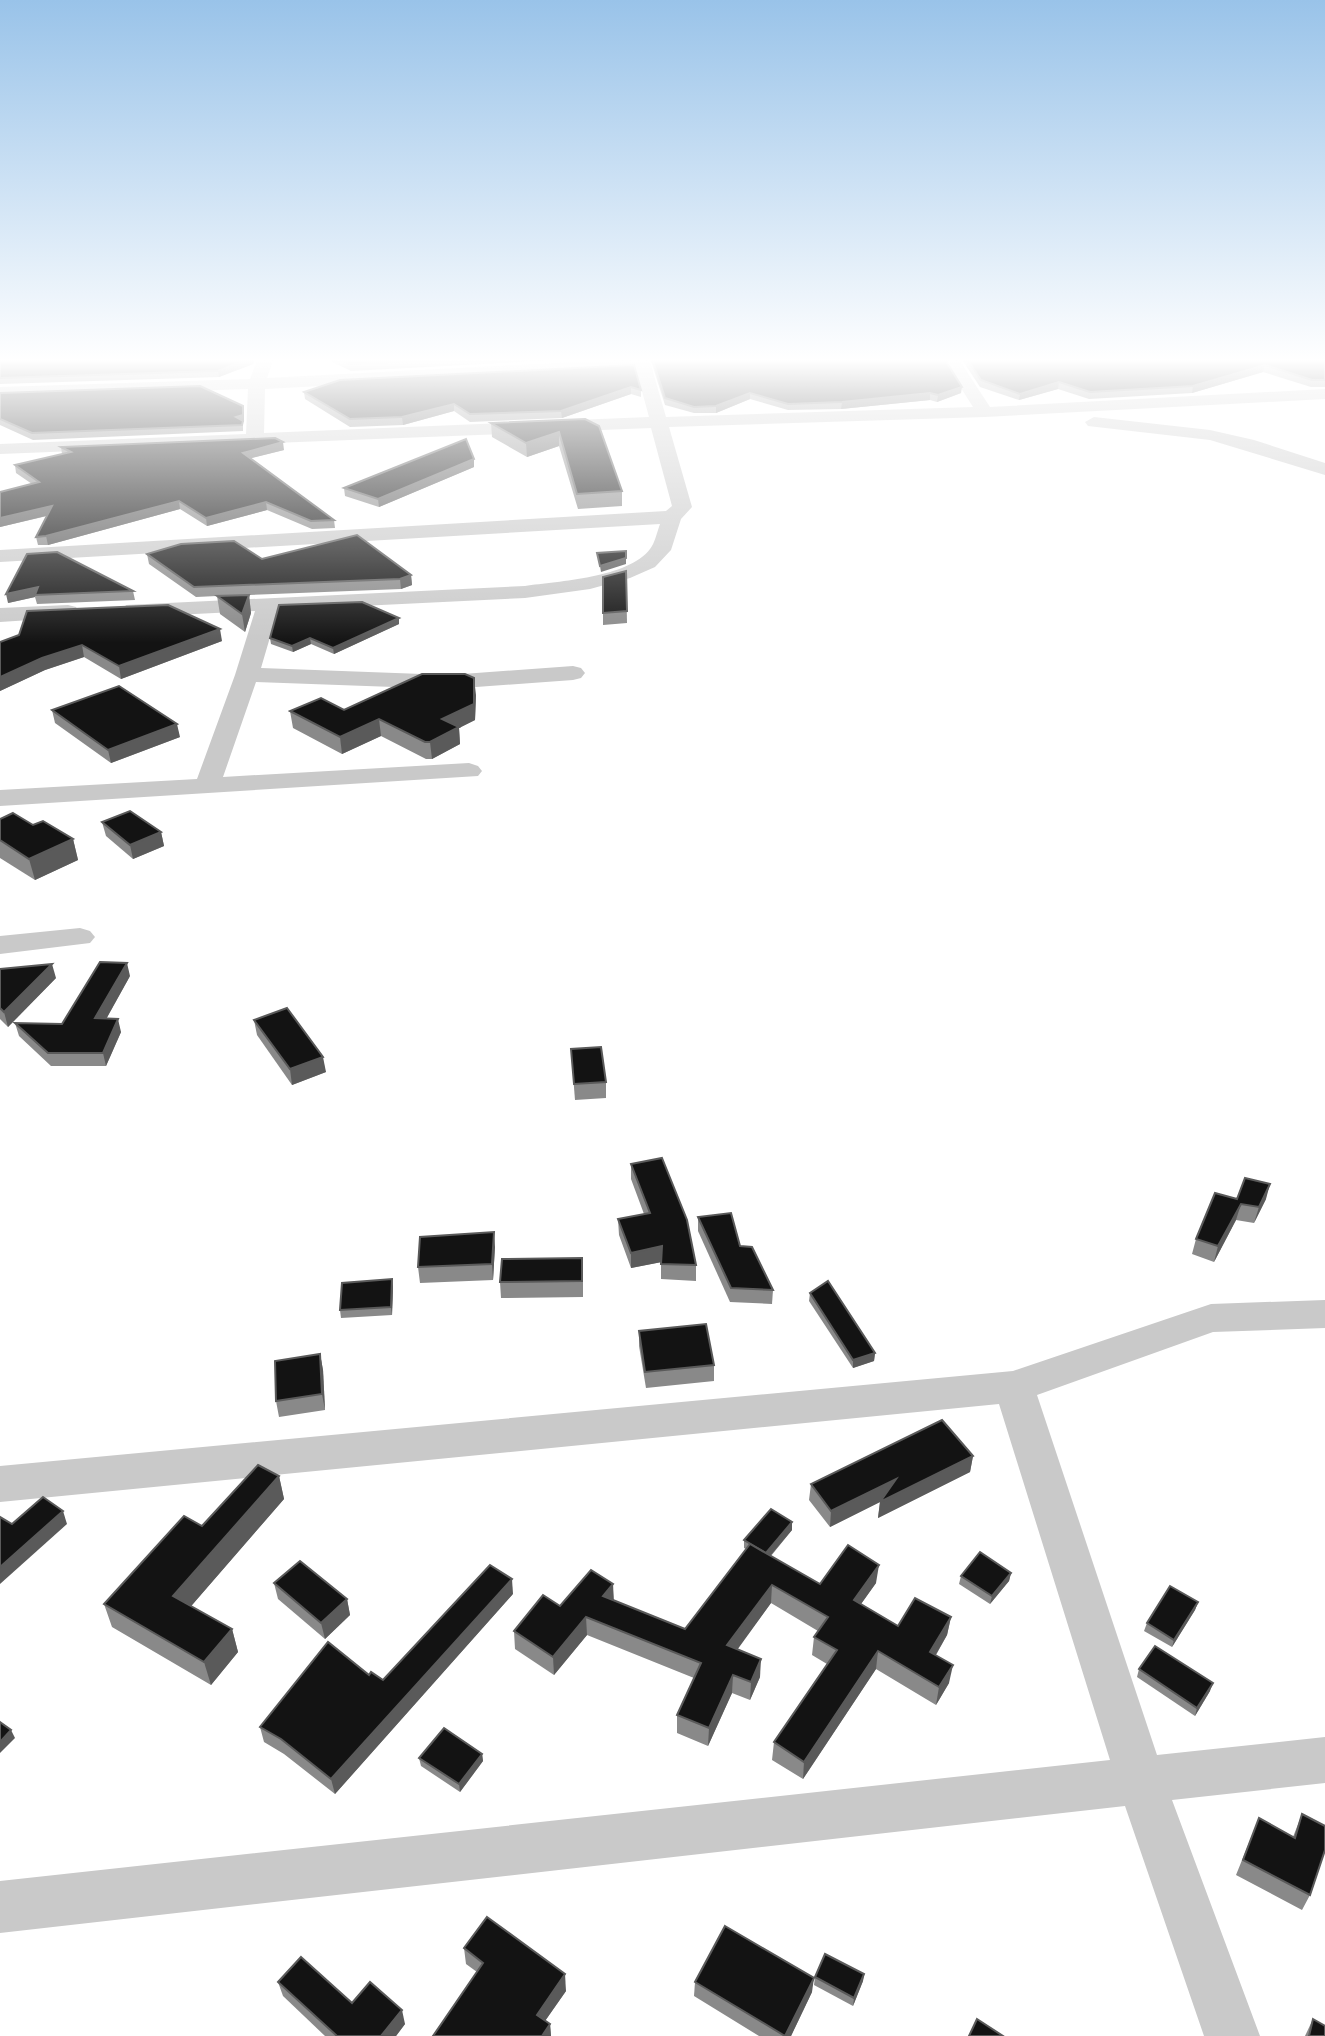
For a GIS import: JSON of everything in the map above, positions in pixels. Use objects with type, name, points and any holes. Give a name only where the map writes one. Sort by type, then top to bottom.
[{"type":"street","points":[[0,615],[525,592],[590,583],[623,575],[648,564],[661,550],[672,517],[682,507],[668,453]]},
{"type":"street","points":[[1276,453],[1325,469]]},
{"type":"street","points":[[0,556],[672,517]]},
{"type":"street","points":[[207,786],[247,675],[268,605]]},
{"type":"street","points":[[247,675],[449,682],[573,673]]},
{"type":"street","points":[[0,798],[469,771]]},
{"type":"street","points":[[0,945],[80,937]]},
{"type":"street","points":[[0,1484],[1014,1387],[1211,1318],[1325,1314]]},
{"type":"street","points":[[1014,1387],[1141,1782],[1232,2036]]},
{"type":"street","points":[[0,1907],[1325,1760]]},
{"type":"building","points":[[67,453],[243,453],[334,520],[311,521],[266,502],[206,518],[179,501],[36,537],[52,506],[0,518],[0,492],[39,482],[15,465]]},
{"type":"building","points":[[431,453],[472,453],[474,459],[378,499],[344,488]]},
{"type":"building","points":[[565,453],[609,453],[622,491],[577,494]]},
{"type":"building","points":[[357,535],[411,575],[400,579],[194,587],[147,554],[181,544],[234,541],[262,559]]},
{"type":"building","points":[[626,551],[626,558],[600,566],[597,553]]},
{"type":"building","points":[[57,552],[133,591],[35,595],[38,587],[6,594],[27,554]]},
{"type":"building","points":[[626,571],[627,611],[603,613],[603,577]]},
{"type":"building","points":[[249,595],[242,614],[217,596]]},
{"type":"building","points":[[362,602],[399,618],[333,648],[310,638],[292,646],[270,638],[279,605]]},
{"type":"building","points":[[168,605],[220,629],[119,666],[82,645],[42,658],[0,677],[0,642],[19,635],[27,611]]},
{"type":"building","points":[[422,674],[465,674],[474,678],[474,704],[442,719],[459,727],[430,742],[379,719],[340,737],[290,711],[321,698],[344,710]]},
{"type":"building","points":[[119,686],[177,724],[108,750],[52,710]]},
{"type":"building","points":[[130,811],[161,832],[130,845],[102,822]]},
{"type":"building","points":[[13,813],[33,825],[43,821],[73,839],[29,859],[0,840],[0,819]]},
{"type":"building","points":[[100,962],[127,963],[95,1018],[118,1019],[103,1053],[48,1053],[15,1023],[62,1024]]},
{"type":"building","points":[[52,964],[4,1012],[0,1008],[0,969]]},
{"type":"building","points":[[287,1008],[323,1057],[290,1069],[254,1020]]},
{"type":"building","points":[[601,1047],[606,1082],[574,1084],[571,1049]]},
{"type":"building","points":[[662,1158],[687,1220],[696,1265],[661,1264],[662,1246],[631,1253],[618,1219],[650,1213],[631,1164]]},
{"type":"building","points":[[1245,1178],[1270,1184],[1259,1207],[1241,1204],[1218,1246],[1196,1239],[1215,1193],[1237,1199]]},
{"type":"building","points":[[731,1213],[740,1246],[752,1247],[773,1290],[731,1288],[698,1217]]},
{"type":"building","points":[[494,1232],[492,1264],[418,1267],[420,1237]]},
{"type":"building","points":[[582,1258],[582,1281],[500,1282],[502,1259]]},
{"type":"building","points":[[392,1279],[391,1307],[340,1310],[342,1283]]},
{"type":"building","points":[[828,1281],[875,1353],[853,1360],[810,1293]]},
{"type":"building","points":[[706,1324],[714,1365],[645,1372],[639,1331]]},
{"type":"building","points":[[320,1354],[322,1394],[276,1401],[275,1361]]},
{"type":"building","points":[[942,1420],[973,1456],[880,1502],[896,1479],[831,1511],[811,1484]]},
{"type":"building","points":[[258,1465],[279,1476],[173,1596],[232,1629],[204,1662],[104,1604],[184,1516],[202,1526]]},
{"type":"building","points":[[43,1497],[63,1511],[0,1567],[0,1517],[12,1524]]},
{"type":"building","points":[[771,1509],[792,1522],[766,1553],[744,1540]]},
{"type":"building","points":[[750,1544],[820,1584],[848,1545],[879,1565],[854,1600],[898,1626],[915,1598],[951,1617],[930,1652],[953,1665],[939,1687],[878,1651],[804,1762],[774,1742],[837,1650],[814,1637],[828,1617],[772,1585],[727,1645],[761,1659],[751,1682],[733,1675],[709,1728],[677,1715],[701,1663],[586,1617],[553,1657],[514,1631],[543,1595],[560,1606],[591,1570],[613,1584],[603,1596],[685,1629]]},
{"type":"building","points":[[980,1552],[1011,1573],[992,1596],[961,1576]]},
{"type":"building","points":[[300,1561],[347,1599],[321,1623],[274,1583]]},
{"type":"building","points":[[490,1565],[512,1579],[331,1779],[281,1739],[260,1727],[328,1642],[369,1675],[371,1672],[383,1680]]},
{"type":"building","points":[[1170,1586],[1198,1602],[1174,1640],[1147,1623]]},
{"type":"building","points":[[1155,1646],[1213,1683],[1197,1708],[1139,1669]]},
{"type":"building","points":[[0,1722],[11,1730],[0,1742]]},
{"type":"building","points":[[444,1728],[482,1754],[459,1784],[419,1758]]},
{"type":"building","points":[[1302,1814],[1325,1826],[1325,1850],[1310,1895],[1243,1860],[1259,1818],[1295,1838]]},
{"type":"building","points":[[487,1917],[565,1974],[537,2015],[550,2024],[542,2036],[433,2036],[483,1963],[464,1948]]},
{"type":"building","points":[[725,1926],[814,1978],[785,2036],[695,1982]]},
{"type":"building","points":[[825,1954],[864,1974],[854,1998],[815,1977]]},
{"type":"building","points":[[301,1957],[352,2003],[370,1982],[402,2010],[381,2036],[337,2036],[278,1982]]},
{"type":"building","points":[[977,2019],[1003,2036],[969,2036]]},
{"type":"building","points":[[1313,2019],[1325,2026],[1325,2036],[1309,2036]]}]
